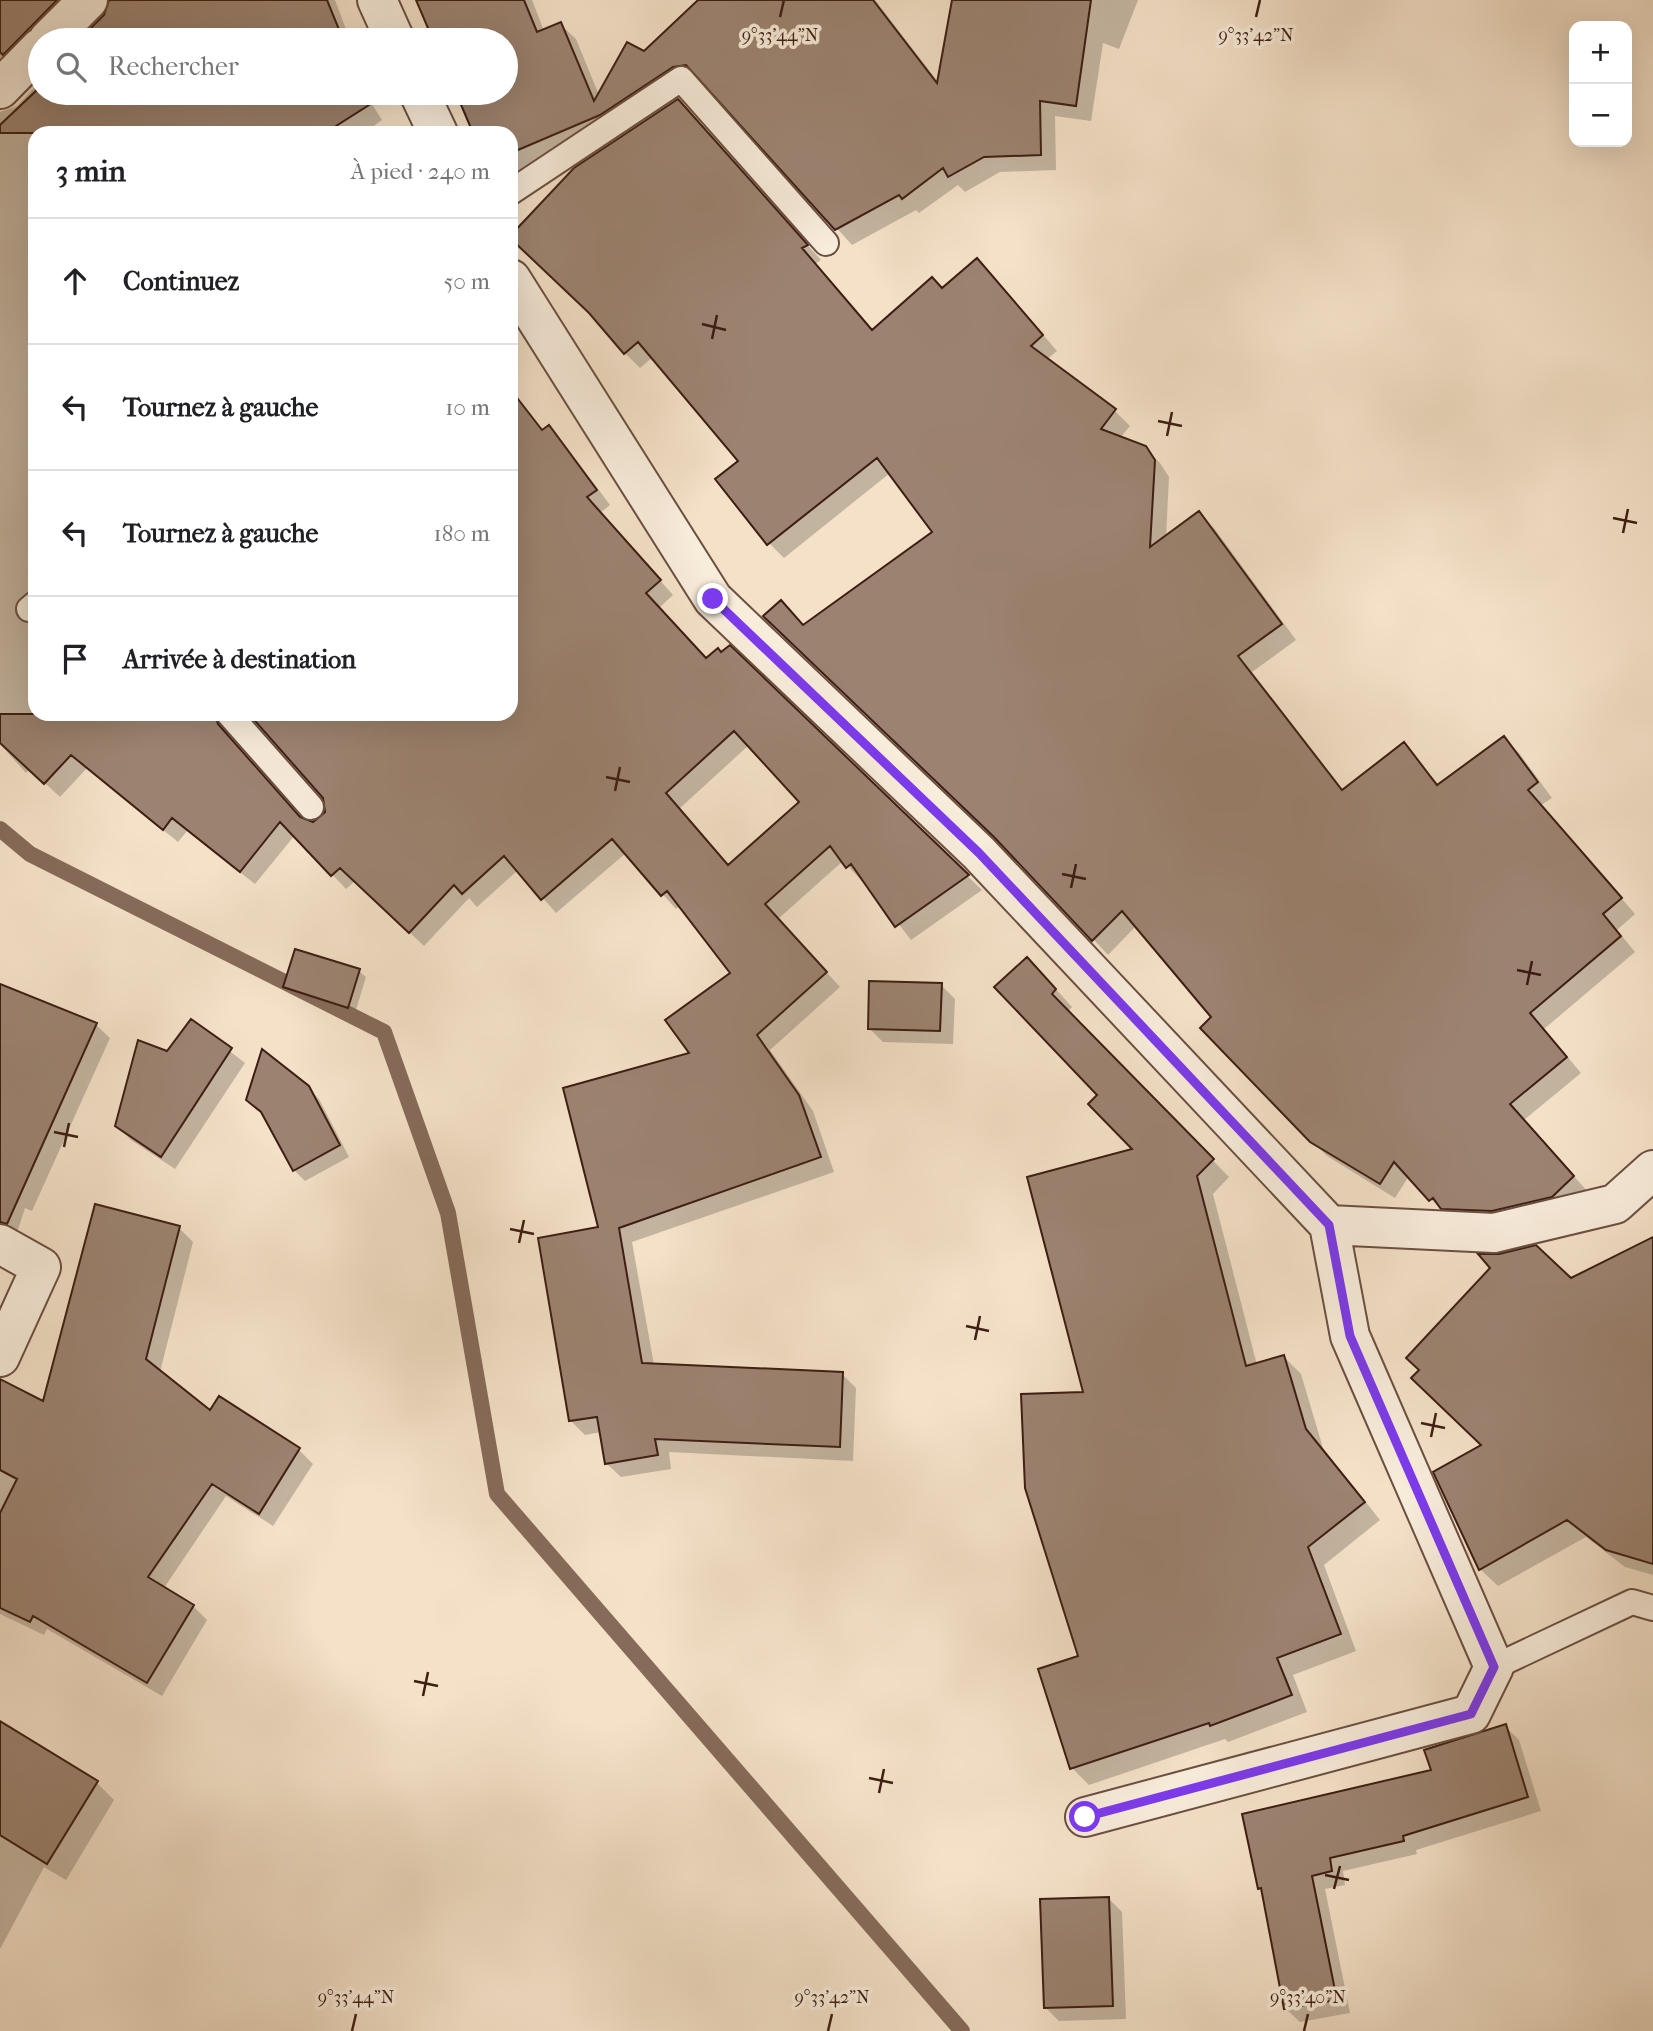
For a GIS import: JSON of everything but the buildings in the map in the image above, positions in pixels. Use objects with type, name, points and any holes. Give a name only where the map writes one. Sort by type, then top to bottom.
[{"type":"street","points":[[60,28],[88,0]]},
{"type":"street","points":[[377,0],[390,28]]},
{"type":"street","points":[[0,89],[28,60]]},
{"type":"street","points":[[425,105],[435,126]]},
{"type":"street","points":[[518,290],[713,599],[979,853],[1329,1225],[1350,1336],[1494,1667],[1471,1714],[1085,1817]]},
{"type":"street","points":[[1329,1225],[1494,1233],[1615,1204],[1653,1170]]},
{"type":"street","points":[[0,1244],[41,1268],[0,1357]]},
{"type":"lane","points":[[518,187],[681,79],[826,243]]},
{"type":"lane","points":[[235,721],[311,807]]},
{"type":"lane","points":[[1494,1667],[1632,1602],[1653,1608]]},
{"type":"waterway","points":[[0,829],[30,854],[384,1032],[448,1213],[497,1494],[962,2031]]},
{"type":"route","points":[[713,599],[979,853],[1329,1225],[1350,1336],[1494,1667],[1471,1714],[1085,1817]]}]
